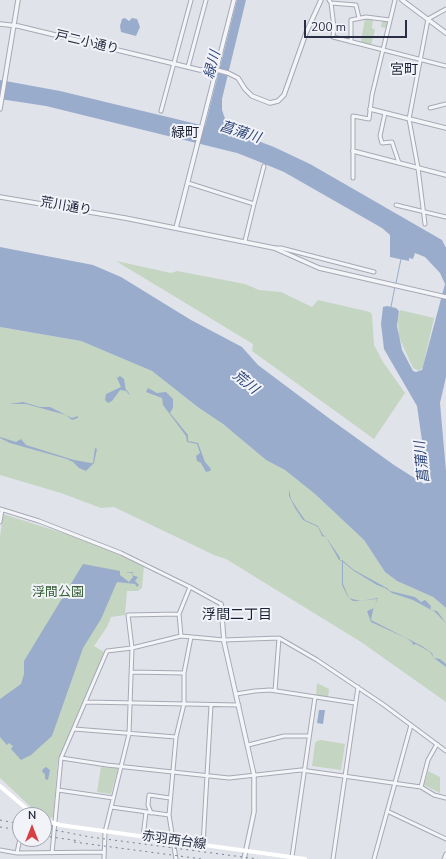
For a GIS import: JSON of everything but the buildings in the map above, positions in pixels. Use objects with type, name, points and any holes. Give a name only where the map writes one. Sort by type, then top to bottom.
[{"type":"main road","points":[[0,786],[21,807]]},
{"type":"main road","name":"赤羽西台線","points":[[52,823],[105,832],[304,859]]},
{"type":"street","points":[[0,110],[18,0]]},
{"type":"street","points":[[161,111],[191,0]]},
{"type":"street","points":[[188,67],[206,0]]},
{"type":"street","points":[[176,228],[234,0]]},
{"type":"street","name":"戸二小通り","points":[[0,24],[188,67],[217,70],[228,73],[235,76],[245,89],[256,98],[270,103],[281,99],[284,95],[306,33],[321,0]]},
{"type":"street","points":[[353,178],[353,116],[369,119],[372,95],[395,0]]},
{"type":"street","points":[[402,0],[446,33]]},
{"type":"street","points":[[359,18],[356,4],[330,2],[334,27],[332,36],[446,66]]},
{"type":"street","points":[[428,19],[446,10]]},
{"type":"street","points":[[351,42],[351,20],[366,17],[390,20]]},
{"type":"street","points":[[425,224],[418,168],[409,119],[428,19]]},
{"type":"street","points":[[430,108],[446,104]]},
{"type":"street","points":[[370,109],[446,128]]},
{"type":"street","points":[[385,113],[380,136],[382,143],[392,142],[399,163]]},
{"type":"street","points":[[353,151],[446,175]]},
{"type":"street","points":[[245,242],[264,166]]},
{"type":"street","points":[[188,183],[254,204]]},
{"type":"street","name":"荒川通り","points":[[0,197],[132,219],[274,248],[319,268],[446,297]]},
{"type":"street","points":[[396,204],[424,212],[446,216]]},
{"type":"street","points":[[274,248],[281,248],[374,272]]},
{"type":"street","points":[[0,522],[1,510],[39,520],[121,553],[221,604],[224,640],[254,775],[254,812],[244,859]]},
{"type":"street","points":[[181,636],[179,614],[190,587]]},
{"type":"street","points":[[104,859],[105,832],[129,734],[132,648],[128,615],[179,614]]},
{"type":"street","points":[[52,853],[62,758],[108,651],[132,648],[181,636],[224,640],[279,638],[358,687],[411,724],[446,751]]},
{"type":"street","points":[[176,859],[169,815],[170,798],[176,737],[184,704],[184,673],[191,637]]},
{"type":"street","points":[[274,691],[279,638]]},
{"type":"street","points":[[131,672],[184,673]]},
{"type":"street","points":[[333,859],[358,687]]},
{"type":"street","points":[[236,694],[260,690],[274,691],[355,704]]},
{"type":"street","points":[[292,857],[315,697]]},
{"type":"street","points":[[85,702],[239,706]]},
{"type":"street","points":[[203,845],[211,705]]},
{"type":"street","points":[[374,859],[411,724]]},
{"type":"street","points":[[74,729],[176,737]]},
{"type":"street","points":[[248,745],[284,736],[309,736]]},
{"type":"street","points":[[421,787],[428,760],[436,744]]},
{"type":"street","points":[[62,758],[107,766],[121,766],[229,778],[290,770],[304,770],[421,787],[434,795],[446,798]]},
{"type":"street","points":[[58,790],[113,798]]},
{"type":"street","points":[[151,813],[148,805],[149,795],[170,798]]},
{"type":"street","points":[[111,807],[169,815]]},
{"type":"street","points":[[387,811],[446,839]]},
{"type":"street","points":[[143,837],[146,812]]},
{"type":"street","points":[[17,853],[18,847]]},
{"type":"street","points":[[0,850],[17,853],[104,852]]},
{"type":"street","points":[[444,859],[446,854]]},
{"type":"green space","points":[[365,18],[388,21],[386,28],[381,27],[382,22],[380,20],[373,20],[372,28],[375,30],[371,45],[361,42]]},
{"type":"green space","points":[[116,261],[171,273],[177,271],[245,284],[259,290],[281,292],[312,307],[318,300],[370,312],[372,315],[374,345],[383,362],[405,393],[374,439],[252,351],[253,344]]},
{"type":"green space","points":[[400,310],[434,318],[423,367],[419,371],[413,368],[399,337],[398,320]]},
{"type":"green space","points":[[0,327],[81,341],[152,371],[199,408],[223,424],[266,460],[285,470],[315,494],[364,540],[385,572],[397,581],[433,597],[446,608],[446,702],[361,642],[226,559],[214,555],[114,507],[101,508],[61,493],[0,475]]},
{"type":"green space","name":"浮間公園","points":[[3,514],[88,541],[144,566],[142,588],[138,591],[127,591],[125,615],[111,617],[107,627],[94,646],[104,652],[58,760],[52,818],[52,807],[31,807],[0,778],[0,537]]},
{"type":"green space","points":[[317,683],[329,689],[328,697],[316,695]]},
{"type":"green space","points":[[321,740],[345,744],[341,770],[312,766],[315,743]]},
{"type":"green space","points":[[101,767],[118,768],[111,794],[97,792]]},
{"type":"green space","points":[[428,771],[440,777],[440,793],[424,785]]},
{"type":"water","name":"荒川","points":[[237,0],[246,0],[222,99],[222,110],[229,130],[274,147],[310,164],[442,240],[446,248],[446,377],[440,403],[446,471],[446,608],[433,597],[397,581],[385,572],[364,540],[315,494],[285,470],[266,460],[223,424],[199,408],[152,371],[81,341],[0,327],[0,247],[93,265],[121,277],[191,320],[242,347],[258,365],[330,419],[394,465],[424,484],[428,482],[417,406],[384,349],[381,324],[383,307],[387,306],[396,308],[399,311],[397,326],[402,350],[413,371],[416,372],[422,370],[445,284],[440,273],[425,257],[415,253],[413,259],[409,258],[409,261],[390,257],[390,235],[382,228],[284,172],[237,153],[46,106],[0,99],[0,80],[60,91],[205,126]]},
{"type":"water","points":[[125,18],[129,21],[132,18],[137,19],[140,27],[136,36],[121,32],[120,26],[122,19]]},
{"type":"water","points":[[120,376],[124,379],[126,391],[120,390],[112,401],[108,403],[105,400],[106,394],[121,387],[117,378]]},
{"type":"water","points":[[148,388],[157,393],[166,392],[173,399],[173,408],[170,413],[188,435],[188,441],[198,443],[205,462],[211,469],[210,471],[206,472],[201,463],[197,461],[196,456],[200,453],[197,444],[187,442],[186,436],[163,405],[162,398],[146,392]]},
{"type":"water","points":[[23,402],[40,407],[50,407],[66,415],[26,404],[9,404]]},
{"type":"water","points":[[66,415],[72,418],[78,416],[78,418],[72,420]]},
{"type":"water","points":[[0,437],[16,442],[21,439],[26,445],[74,460],[91,463],[93,463],[95,448],[97,449],[94,463],[86,471],[79,468],[67,459],[10,443]]},
{"type":"water","points":[[289,489],[291,499],[305,520],[318,526],[323,535],[326,537],[322,536],[318,527],[303,520],[289,496]]},
{"type":"water","points":[[326,537],[339,556],[340,560],[342,560],[354,570],[390,591],[415,597],[421,602],[425,600],[431,606],[430,609],[413,600],[392,593],[377,585],[354,571],[343,562],[343,584],[349,598],[342,585],[342,561],[339,560]]},
{"type":"water","points":[[83,564],[120,571],[120,575],[129,582],[133,575],[138,577],[135,581],[139,585],[137,587],[135,584],[117,582],[101,619],[83,648],[52,736],[31,755],[21,760],[11,749],[13,746],[9,743],[7,745],[0,737],[0,699],[21,684],[24,674],[24,661]]},
{"type":"water","points":[[374,608],[371,620],[422,646],[432,653],[434,658],[430,652],[416,644],[413,645],[412,642],[406,638],[371,622],[367,611]]},
{"type":"water","points":[[432,610],[437,611],[446,623],[435,612]]},
{"type":"water","points":[[434,658],[440,659],[446,664],[446,667]]},
{"type":"water","points":[[319,710],[325,710],[323,724],[317,723]]},
{"type":"water","points":[[46,767],[50,770],[48,780],[45,779],[45,774],[42,772]]},
{"type":"waterway","points":[[396,283],[401,259]]},
{"type":"waterway","points":[[391,307],[395,286]]},
{"type":"waterway","points":[[126,390],[129,394]]},
{"type":"railway","points":[[0,820],[12,822]]},
{"type":"railway","points":[[0,827],[12,829]]},
{"type":"railway","points":[[52,830],[90,837],[258,859]]},
{"type":"railway","points":[[52,837],[80,841]]},
{"type":"railway","points":[[74,842],[202,859]]},
{"type":"district","name":"宮町","points":[[404,71]]},
{"type":"district","name":"緑町","points":[[185,134]]},
{"type":"district","name":"浮間二丁目","points":[[237,616]]},
{"type":"water label","name":"緑川","points":[[213,65]]},
{"type":"water label","name":"菖蒲川","points":[[240,133]]},
{"type":"water label","name":"菖蒲川","points":[[423,462]]}]
